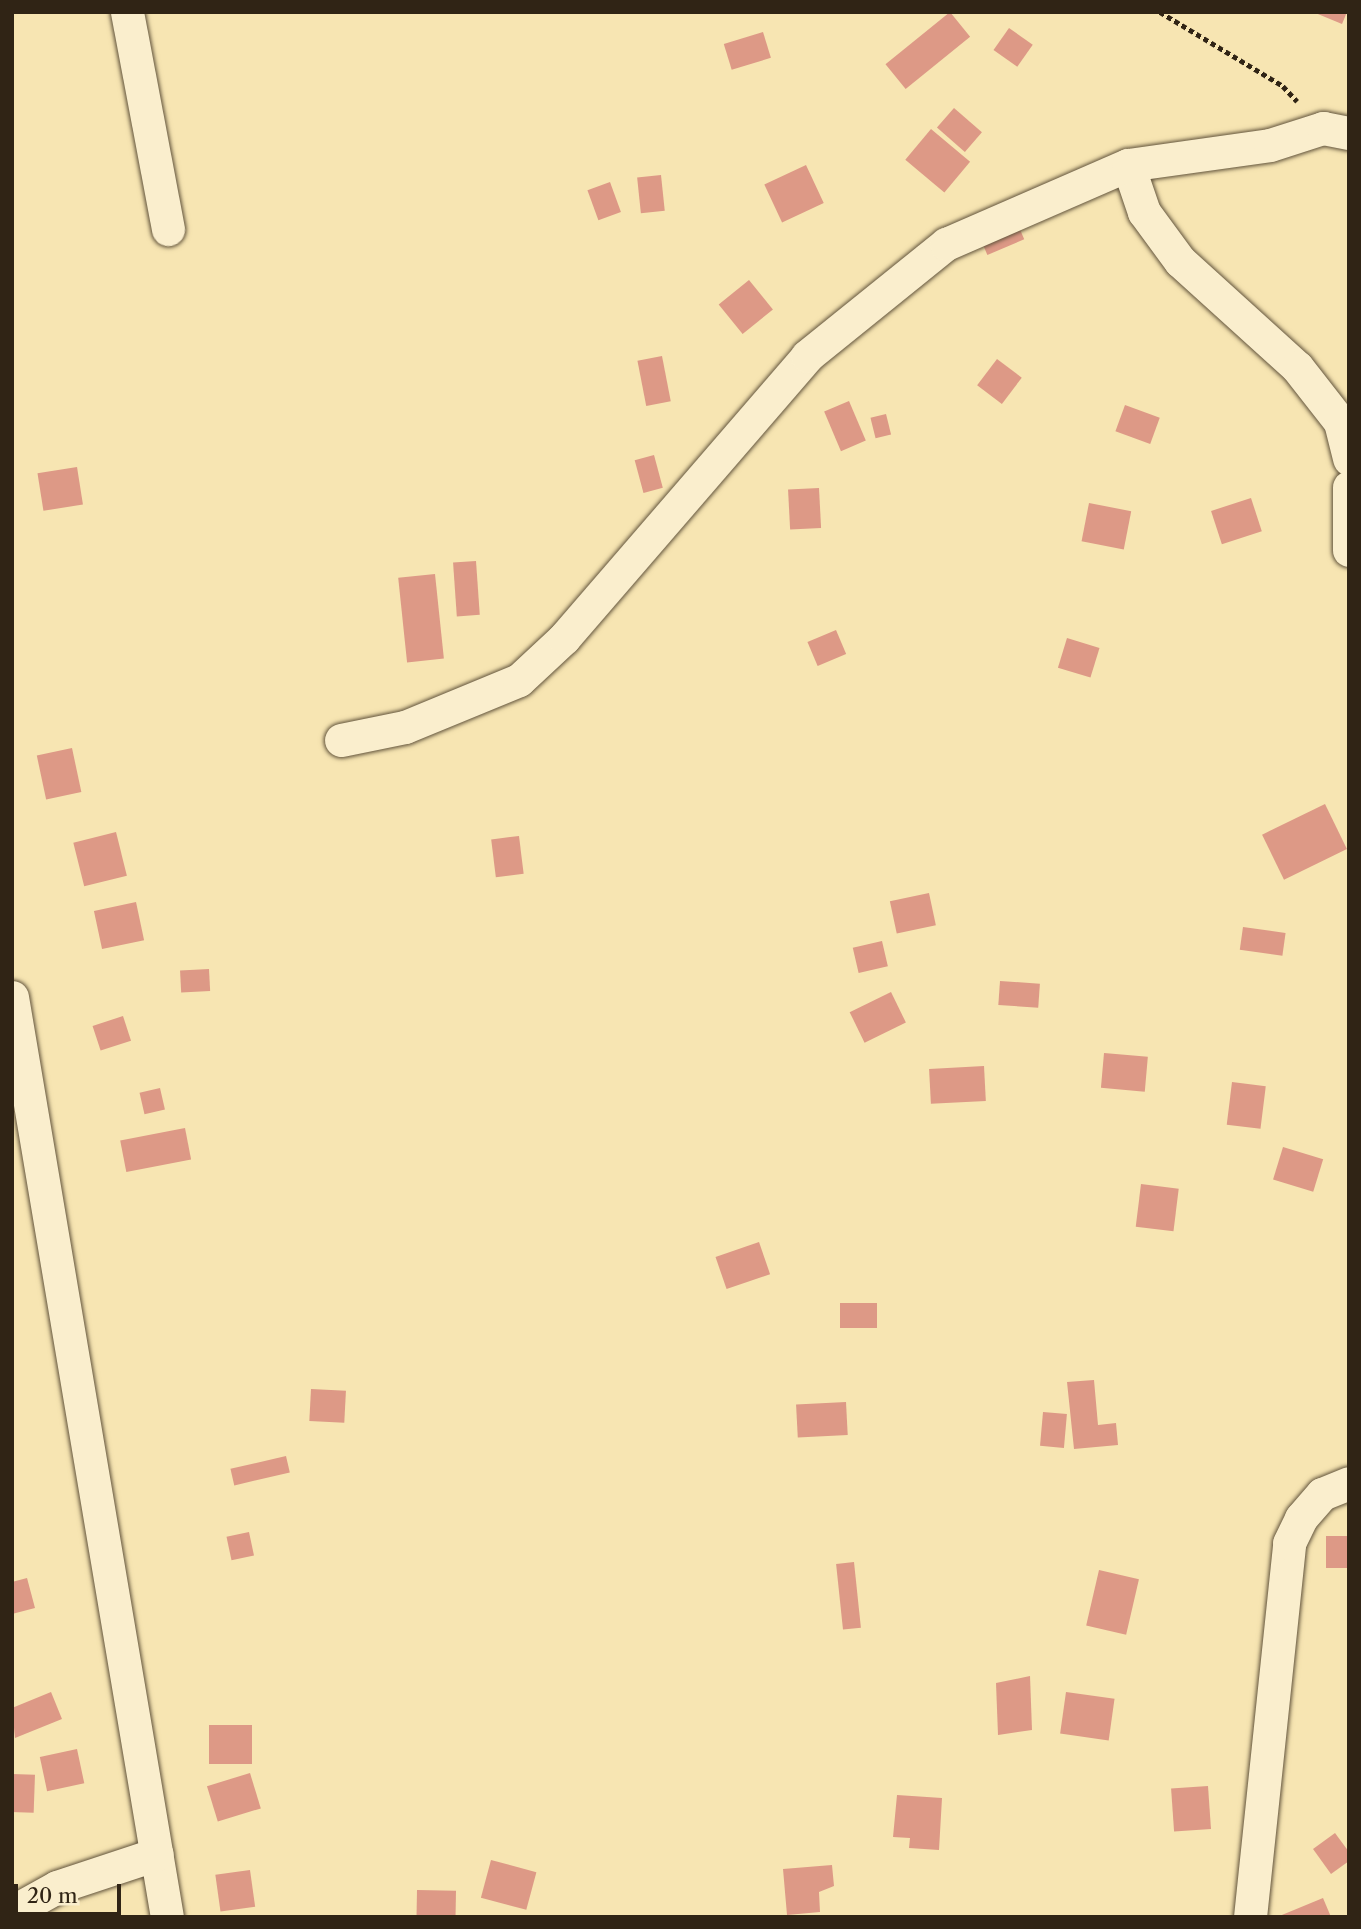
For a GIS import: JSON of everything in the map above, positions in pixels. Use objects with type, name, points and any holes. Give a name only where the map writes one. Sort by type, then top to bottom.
[{"type":"street","points":[[128,12],[168,229]]},
{"type":"street","points":[[341,740],[404,726],[519,680],[564,638],[807,356],[946,244],[1129,165],[1270,145],[1336,130]]},
{"type":"street","points":[[1129,165],[1144,212],[1180,261],[1297,367],[1340,422],[1349,459]]},
{"type":"street","points":[[1349,487],[1349,550]]},
{"type":"street","points":[[12,997],[167,1917]]},
{"type":"street","points":[[1251,1917],[1289,1543],[1322,1494],[1349,1483]]},
{"type":"street","points":[[12,1912],[57,1887],[157,1854]]},
{"type":"path","points":[[1160,12],[1283,86],[1336,130]]},
{"type":"building","points":[[950,12],[970,37],[906,89],[885,64]]},
{"type":"building","points":[[1313,12],[1347,12],[1342,24]]},
{"type":"building","points":[[1009,28],[1033,45],[1017,67],[994,50]]},
{"type":"building","points":[[763,32],[771,58],[732,70],[724,44]]},
{"type":"building","points":[[954,108],[982,132],[965,152],[937,128]]},
{"type":"building","points":[[931,129],[970,162],[944,192],[905,160]]},
{"type":"building","points":[[806,165],[824,203],[782,223],[764,184]]},
{"type":"building","points":[[661,175],[665,211],[641,213],[637,178]]},
{"type":"building","points":[[610,182],[621,212],[598,220],[587,190]]},
{"type":"building","points":[[1016,220],[1024,239],[987,255],[979,236]]},
{"type":"building","points":[[749,280],[773,310],[743,334],[719,305]]},
{"type":"building","points":[[662,356],[671,401],[646,406],[637,361]]},
{"type":"building","points":[[997,359],[1022,378],[1002,404],[977,385]]},
{"type":"building","points":[[849,401],[866,441],[841,451],[824,412]]},
{"type":"building","points":[[1125,405],[1160,418],[1150,444],[1115,431]]},
{"type":"building","points":[[886,414],[891,434],[876,438],[870,418]]},
{"type":"building","points":[[654,455],[663,488],[643,493],[635,460]]},
{"type":"building","points":[[77,467],[83,505],[43,511],[37,473]]},
{"type":"building","points":[[819,488],[821,528],[790,530],[788,490]]},
{"type":"building","points":[[1251,498],[1262,531],[1222,544],[1211,511]]},
{"type":"building","points":[[1089,503],[1131,511],[1124,549],[1082,541]]},
{"type":"building","points":[[476,561],[480,615],[457,616],[453,563]]},
{"type":"building","points":[[435,574],[444,659],[407,662],[398,578]]},
{"type":"building","points":[[836,630],[846,654],[818,666],[807,642]]},
{"type":"building","points":[[1067,638],[1100,648],[1090,678],[1058,668]]},
{"type":"building","points":[[72,748],[81,792],[46,800],[37,755]]},
{"type":"building","points":[[1325,804],[1347,849],[1284,880],[1262,835]]},
{"type":"building","points":[[116,832],[127,876],[84,886],[73,843]]},
{"type":"building","points":[[519,836],[524,874],[496,877],[491,839]]},
{"type":"building","points":[[929,893],[936,925],[897,934],[890,901]]},
{"type":"building","points":[[136,902],[144,940],[102,949],[94,911]]},
{"type":"building","points":[[1243,927],[1286,933],[1282,956],[1240,950]]},
{"type":"building","points":[[882,941],[888,966],[859,973],[853,948]]},
{"type":"building","points":[[209,969],[210,991],[181,992],[180,971]]},
{"type":"building","points":[[1000,981],[1040,984],[1038,1008],[998,1005]]},
{"type":"building","points":[[891,992],[906,1023],[865,1043],[850,1012]]},
{"type":"building","points":[[123,1016],[131,1041],[101,1051],[93,1026]]},
{"type":"building","points":[[1104,1053],[1148,1057],[1145,1092],[1101,1088]]},
{"type":"building","points":[[984,1066],[986,1101],[931,1104],[929,1069]]},
{"type":"building","points":[[1232,1082],[1266,1086],[1261,1129],[1227,1125]]},
{"type":"building","points":[[160,1088],[165,1109],[144,1114],[140,1093]]},
{"type":"building","points":[[185,1128],[191,1159],[126,1172],[120,1141]]},
{"type":"building","points":[[1283,1147],[1323,1159],[1313,1192],[1273,1180]]},
{"type":"building","points":[[1141,1184],[1179,1189],[1173,1231],[1136,1227]]},
{"type":"building","points":[[759,1242],[770,1274],[727,1289],[716,1257]]},
{"type":"building","points":[[840,1303],[877,1303],[877,1328],[840,1328]]},
{"type":"building","points":[[1094,1380],[1098,1425],[1116,1423],[1118,1445],[1074,1449],[1067,1382]]},
{"type":"building","points":[[311,1389],[346,1391],[344,1423],[309,1421]]},
{"type":"building","points":[[846,1402],[848,1435],[798,1438],[796,1405]]},
{"type":"building","points":[[1043,1412],[1067,1414],[1064,1448],[1040,1446]]},
{"type":"building","points":[[286,1456],[290,1473],[234,1485],[230,1469]]},
{"type":"building","points":[[249,1532],[254,1555],[231,1560],[227,1537]]},
{"type":"building","points":[[1326,1536],[1349,1536],[1349,1568],[1326,1568]]},
{"type":"building","points":[[854,1562],[861,1628],[843,1630],[836,1564]]},
{"type":"building","points":[[1099,1570],[1139,1579],[1126,1635],[1086,1626]]},
{"type":"building","points":[[27,1578],[35,1608],[12,1614],[12,1582]]},
{"type":"building","points":[[1030,1676],[1032,1730],[998,1735],[996,1683]]},
{"type":"building","points":[[51,1692],[62,1719],[15,1738],[12,1708]]},
{"type":"building","points":[[1066,1692],[1115,1699],[1109,1740],[1060,1734]]},
{"type":"building","points":[[209,1725],[252,1725],[252,1764],[209,1764]]},
{"type":"building","points":[[77,1749],[84,1783],[47,1791],[40,1757]]},
{"type":"building","points":[[250,1773],[261,1808],[218,1822],[207,1786]]},
{"type":"building","points":[[12,1774],[35,1775],[34,1813],[12,1812]]},
{"type":"building","points":[[1208,1786],[1211,1829],[1174,1831],[1171,1789]]},
{"type":"building","points":[[897,1795],[942,1798],[939,1850],[909,1848],[910,1838],[893,1837]]},
{"type":"building","points":[[1335,1833],[1349,1852],[1349,1861],[1331,1874],[1313,1849]]},
{"type":"building","points":[[491,1860],[536,1872],[526,1910],[481,1898]]},
{"type":"building","points":[[832,1865],[834,1886],[819,1892],[820,1912],[787,1915],[783,1869]]},
{"type":"building","points":[[250,1870],[255,1907],[220,1912],[215,1875]]},
{"type":"building","points":[[417,1890],[456,1891],[456,1917],[417,1917]]},
{"type":"building","points":[[1323,1898],[1331,1917],[1277,1917]]}]
